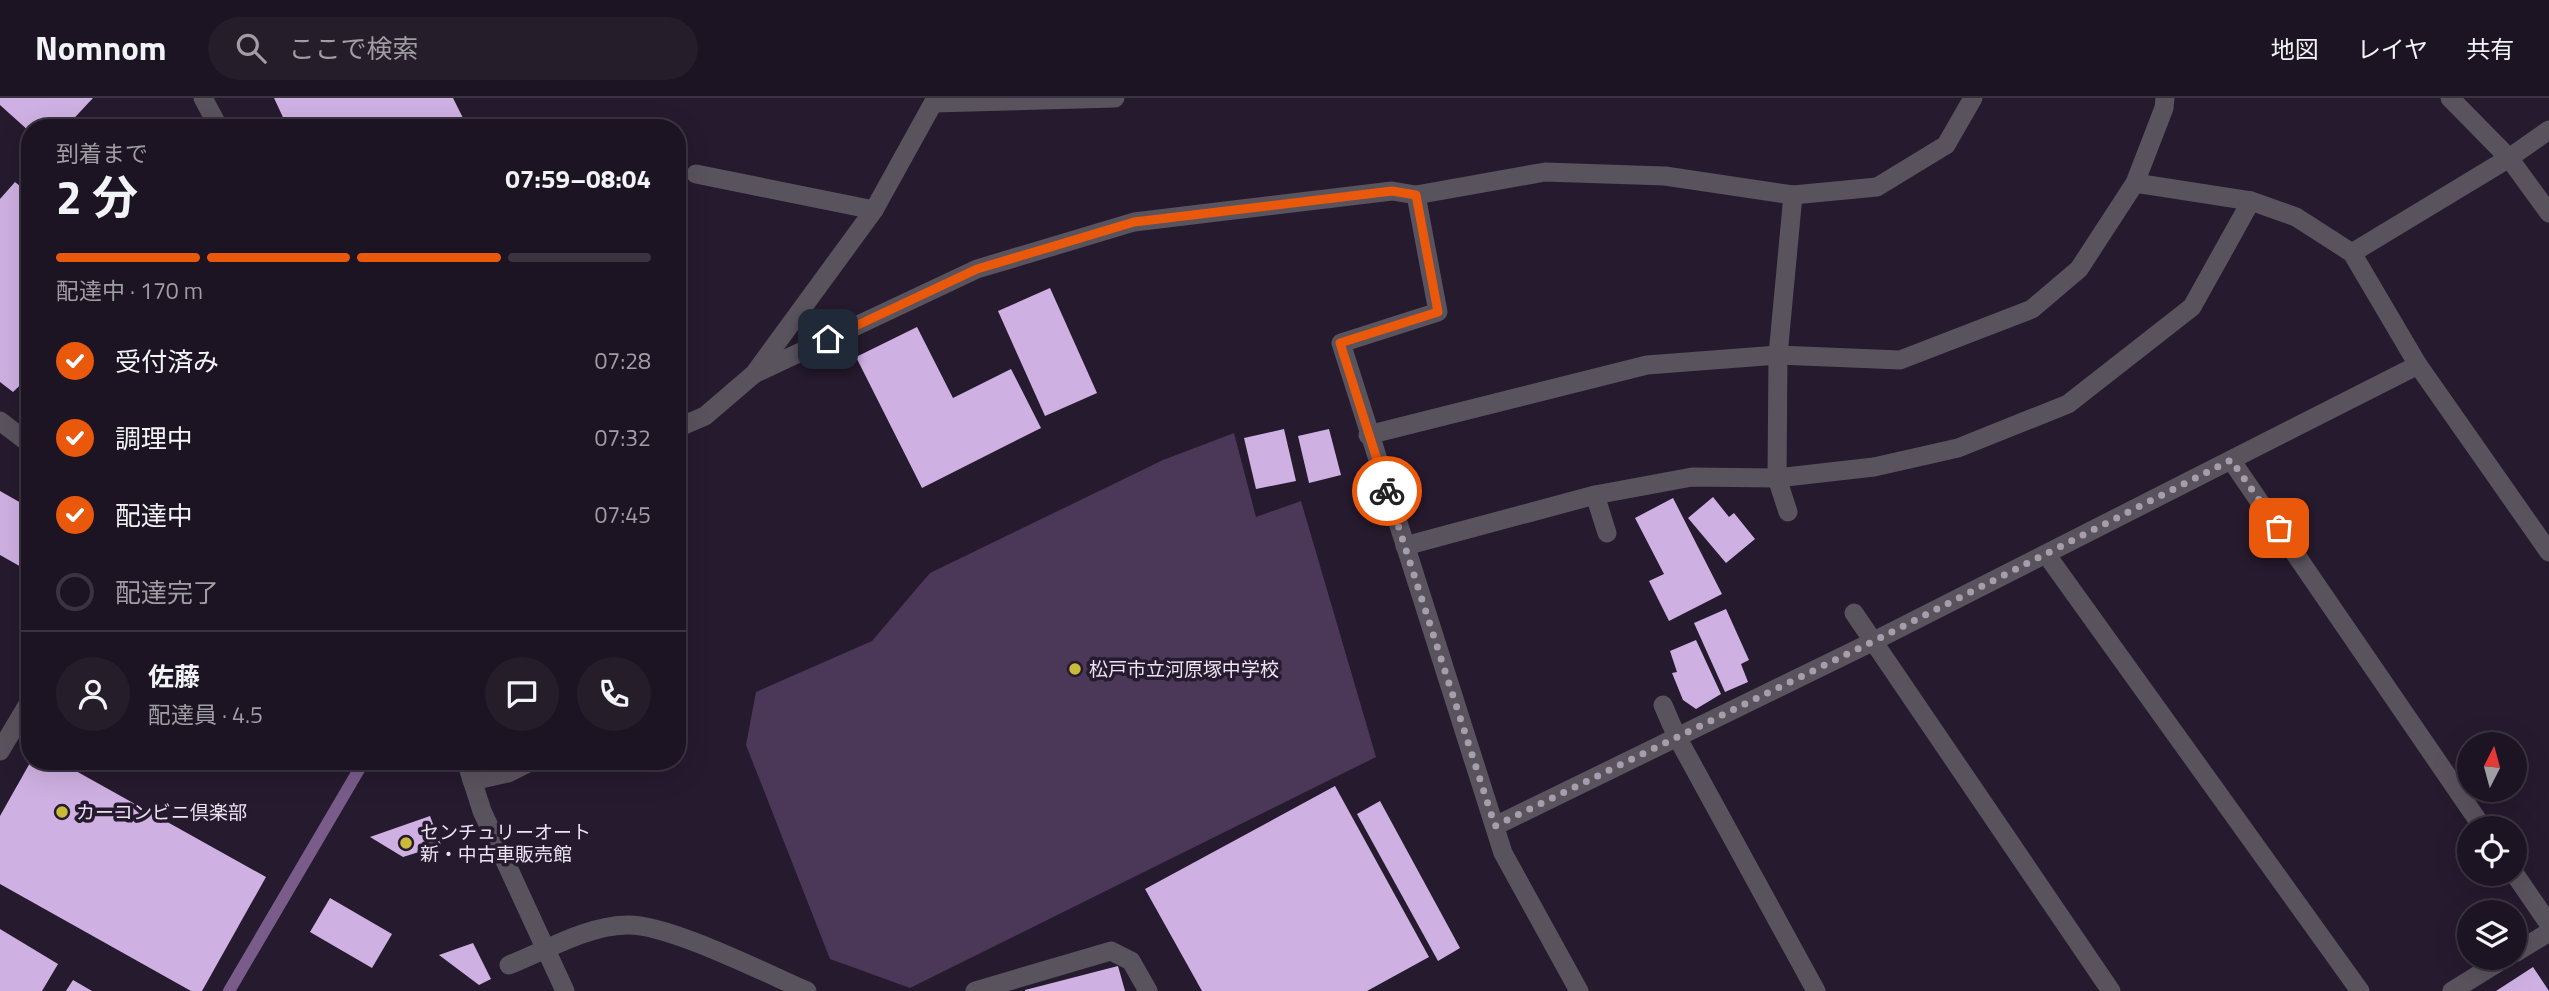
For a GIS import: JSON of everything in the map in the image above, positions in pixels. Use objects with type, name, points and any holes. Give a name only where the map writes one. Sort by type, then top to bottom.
[{"type":"street","points":[[202,98],[214,119]]},
{"type":"street","points":[[686,424],[705,416],[754,374],[874,210],[935,100],[1115,98]]},
{"type":"street","points":[[754,374],[977,269],[1134,222],[1392,191],[1416,195],[1545,172],[1665,176],[1793,195],[1877,187],[1947,145],[1973,98]]},
{"type":"street","points":[[1368,435],[1647,365],[1706,358],[1778,355],[1900,359],[2032,309],[2079,269],[2135,183],[2164,108],[2165,98]]},
{"type":"street","points":[[2449,98],[2509,158],[2549,213]]},
{"type":"street","points":[[2352,253],[2509,158],[2549,130]]},
{"type":"street","points":[[696,174],[874,210]]},
{"type":"street","points":[[2135,183],[2251,201],[2296,217],[2352,253],[2418,365],[2549,552]]},
{"type":"street","points":[[1416,195],[1438,312],[1340,343],[1503,853],[1579,991]]},
{"type":"street","points":[[1788,512],[1777,478],[1778,355],[1793,195]]},
{"type":"street","points":[[1405,546],[1595,495],[1692,477],[1777,478],[1874,467],[1958,448],[2068,404],[2192,307],[2251,201]]},
{"type":"street","points":[[1495,826],[1872,642],[2418,365]]},
{"type":"street","points":[[0,421],[21,437]]},
{"type":"street","points":[[2231,460],[2475,816]]},
{"type":"street","points":[[1595,495],[1607,533]]},
{"type":"street","points":[[2046,554],[2360,991]]},
{"type":"street","points":[[1854,613],[2111,991]]},
{"type":"street","points":[[1663,705],[1676,736],[1816,991]]},
{"type":"street","points":[[0,751],[21,716]]},
{"type":"street","points":[[469,770],[482,811],[565,991]]},
{"type":"street","points":[[472,781],[514,770]]},
{"type":"street","points":[[2523,886],[2549,924]]},
{"type":"street","points":[[509,965],[579,936],[626,925],[666,932],[807,991]]},
{"type":"street","points":[[2527,946],[2549,932]]},
{"type":"street","points":[[975,991],[1111,951],[1131,961],[1148,991]]},
{"type":"street","points":[[2452,991],[2486,970]]},
{"type":"shaded area","points":[[1234,433],[1256,517],[1301,501],[1376,757],[910,988],[830,959],[746,745],[756,692],[872,641],[930,573],[1163,460]]},
{"type":"building","points":[[0,98],[93,98],[73,119],[21,119],[21,124],[0,105]]},
{"type":"building","points":[[274,98],[453,98],[464,119],[284,119]]},
{"type":"building","points":[[15,182],[21,187],[21,384],[13,392],[0,382],[0,199]]},
{"type":"building","points":[[1050,288],[1097,393],[1045,416],[998,311]]},
{"type":"building","points":[[917,327],[953,398],[1011,369],[1041,428],[922,488],[856,357]]},
{"type":"building","points":[[1284,429],[1296,481],[1256,489],[1244,438]]},
{"type":"building","points":[[1329,429],[1341,475],[1309,483],[1298,436]]},
{"type":"building","points":[[0,491],[21,503],[21,567],[0,555]]},
{"type":"building","points":[[1713,497],[1729,517],[1734,513],[1755,539],[1726,563],[1688,518]]},
{"type":"building","points":[[1673,498],[1722,594],[1669,621],[1649,581],[1664,574],[1635,518]]},
{"type":"building","points":[[1726,609],[1749,660],[1741,664],[1748,682],[1725,692],[1694,623]]},
{"type":"building","points":[[1696,640],[1721,694],[1696,709],[1683,700],[1672,673],[1677,672],[1670,651]]},
{"type":"building","points":[[26,770],[74,770],[266,877],[202,991],[191,991],[0,884],[0,816]]},
{"type":"building","points":[[1335,786],[1429,957],[1367,991],[1202,991],[1145,889]]},
{"type":"building","points":[[1380,801],[1460,948],[1438,961],[1357,814]]},
{"type":"building","points":[[430,816],[441,845],[403,857],[370,837]]},
{"type":"building","points":[[330,898],[392,934],[372,968],[310,932]]},
{"type":"building","points":[[0,929],[58,964],[42,991],[0,991]]},
{"type":"building","points":[[473,943],[491,979],[479,985],[439,955]]},
{"type":"building","points":[[1118,966],[1125,991],[1025,991],[1025,990]]},
{"type":"building","points":[[2533,967],[2549,991],[2496,991]]},
{"type":"building","points":[[73,980],[92,991],[66,991]]},
{"type":"waterway","points":[[229,991],[359,770]]},
{"type":"way so far","points":[[1387,491],[1495,826],[1872,642],[2231,460],[2279,528]]},
{"type":"place","name":"松戸市立河原塚中学校","points":[[1075,669]]},
{"type":"place","name":"カーコンビニ倶楽部","points":[[62,812]]},
{"type":"place","name":"センチュリーオート 新・中古車販売館","points":[[406,843]]},
{"type":"route","points":[[828,339],[977,269],[1134,222],[1392,191],[1416,195],[1438,312],[1340,343],[1387,491]]}]
